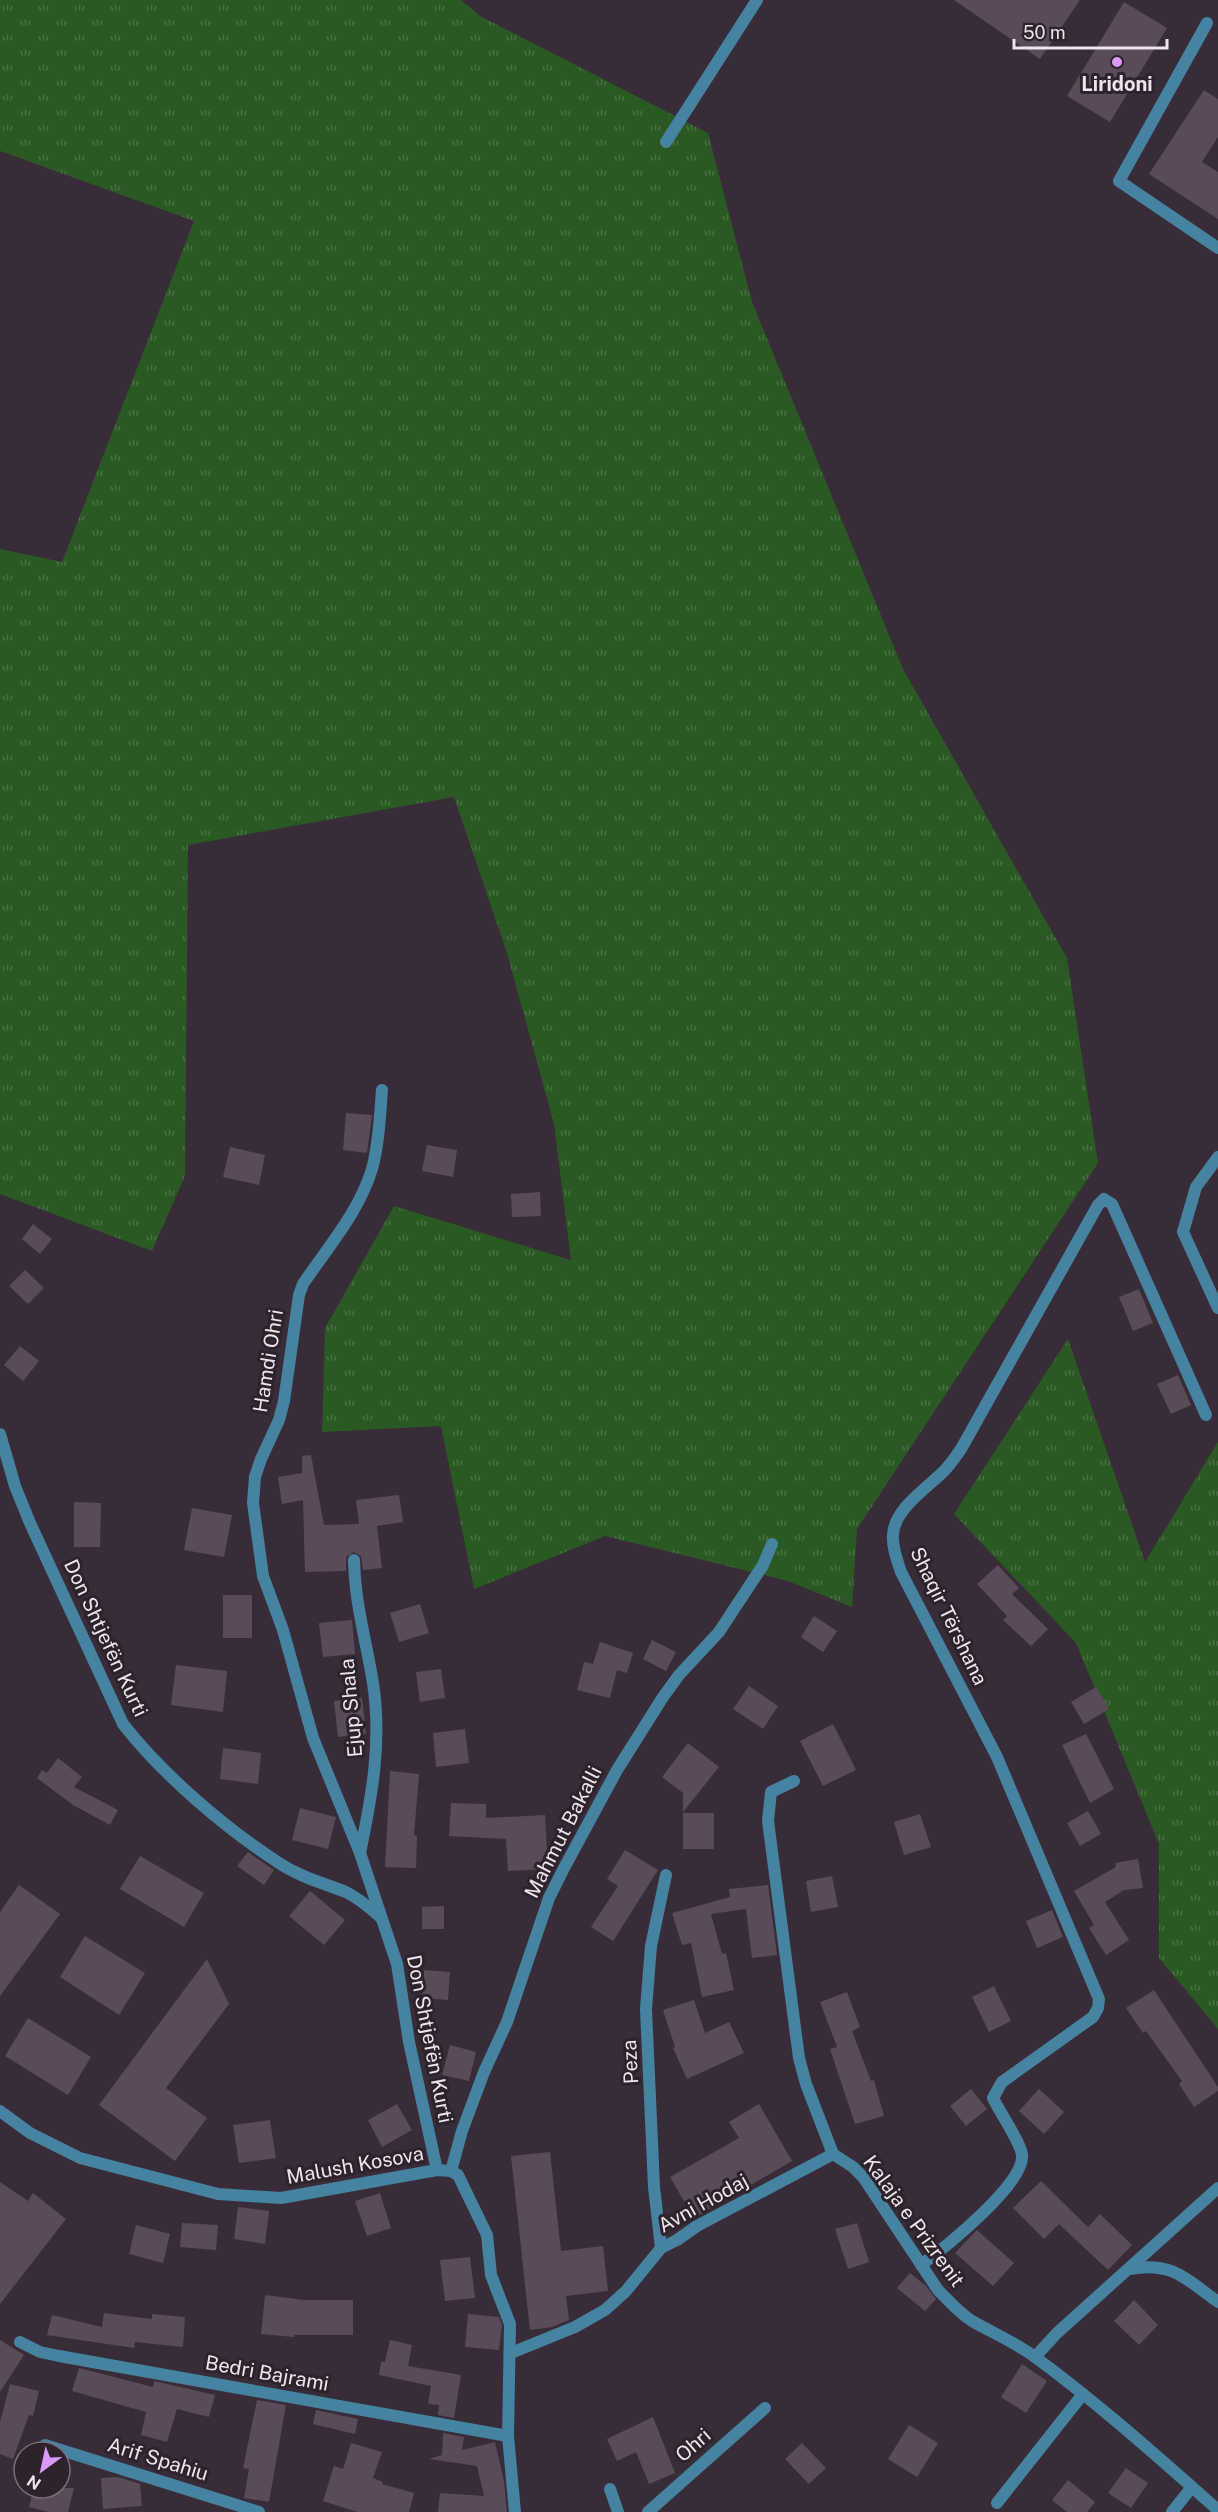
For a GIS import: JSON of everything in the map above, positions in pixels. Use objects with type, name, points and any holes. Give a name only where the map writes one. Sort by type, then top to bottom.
[{"type":"street","points":[[666,142],[757,0]]},
{"type":"street","points":[[1207,23],[1119,181],[1218,248]]},
{"type":"street","name":"Hamdi Ohri","points":[[360,1853],[313,1738],[283,1630],[268,1592],[253,1503],[258,1468],[279,1420],[284,1401],[299,1295],[303,1284],[351,1215],[368,1182],[373,1166],[382,1090]]},
{"type":"street","points":[[1218,1157],[1196,1187],[1183,1232],[1218,1308]]},
{"type":"street","name":"Shaqir Tërshana","points":[[921,2265],[974,2224],[1012,2180],[1021,2165],[1023,2155],[1018,2143],[993,2098],[1002,2082],[1093,2017],[1098,2008],[1099,1999],[997,1757],[901,1572],[894,1548],[893,1534],[897,1520],[946,1469],[961,1449],[1098,1205],[1104,1199],[1112,1204],[1206,1415]]},
{"type":"street","name":"Don Shtjefën Kurti","points":[[0,1434],[15,1486],[30,1523],[123,1724],[139,1744],[199,1802],[279,1863],[300,1875],[347,1893],[380,1917]]},
{"type":"street","name":"Mahmut Bakalli","points":[[452,2171],[462,2131],[507,2022],[536,1933],[563,1870],[617,1770],[663,1697],[724,1624],[762,1565],[772,1544]]},
{"type":"street","name":"Ejup Shala","points":[[354,1560],[355,1593],[373,1684],[376,1737],[375,1776],[360,1853]]},
{"type":"street","name":"Kalaja e Prizrenit","points":[[795,1780],[771,1792],[768,1821],[799,2058],[806,2085],[833,2154],[854,2167],[863,2177],[938,2290],[953,2306],[971,2320],[1011,2341],[1035,2357],[1083,2394],[1218,2510]]},
{"type":"street","name":"Don Shtjefën Kurti","points":[[360,1853],[397,1964],[409,2042],[437,2170]]},
{"type":"street","name":"Peza","points":[[661,2248],[654,2187],[646,2010],[651,1946],[666,1875]]},
{"type":"street","name":"Malush Kosova","points":[[0,2111],[30,2133],[80,2158],[218,2194],[281,2198],[437,2170],[452,2171],[462,2180],[487,2235],[491,2275],[510,2324],[512,2353],[508,2436],[515,2512]]},
{"type":"street","name":"Avni Hodaj","points":[[512,2353],[575,2327],[605,2310],[626,2291],[661,2248],[697,2226],[833,2154]]},
{"type":"street","points":[[1035,2357],[1057,2333],[1218,2188]]},
{"type":"street","points":[[1129,2269],[1159,2266],[1172,2271],[1218,2302]]},
{"type":"street","name":"Bedri Bajrami","points":[[20,2342],[40,2352],[59,2356],[508,2436]]},
{"type":"street","points":[[997,2503],[1083,2394]]},
{"type":"street","name":"Ohri","points":[[648,2512],[765,2408]]},
{"type":"street","name":"Arif Spahiu","points":[[72,2453],[259,2512]]},
{"type":"street","points":[[1172,2512],[1192,2487]]},
{"type":"street","points":[[610,2488],[618,2512]]},
{"type":"green space","points":[[0,0],[461,0],[480,16],[708,133],[752,302],[903,669],[1067,958],[1098,1163],[857,1529],[852,1607],[788,1581],[605,1536],[474,1589],[441,1426],[322,1432],[325,1328],[394,1206],[571,1260],[554,1124],[507,953],[454,797],[188,845],[185,1176],[152,1251],[0,1194],[0,549],[62,562],[194,221],[0,151]]},
{"type":"green space","points":[[1068,1339],[1145,1562],[1218,1442],[1218,2029],[1159,1958],[1159,1844],[1076,1643],[954,1514]]},
{"type":"building","points":[[954,0],[1080,0],[1040,59]]},
{"type":"building","name":"Liridoni","points":[[1124,2],[1167,28],[1110,122],[1067,96]]},
{"type":"building","points":[[1204,90],[1218,99],[1218,137],[1202,162],[1218,172],[1218,219],[1149,174]]},
{"type":"building","points":[[346,1113],[372,1115],[367,1153],[343,1150]]},
{"type":"building","points":[[427,1145],[457,1150],[453,1177],[422,1171]]},
{"type":"building","points":[[230,1147],[265,1155],[259,1185],[223,1177]]},
{"type":"building","points":[[540,1192],[541,1216],[512,1217],[511,1194]]},
{"type":"building","points":[[33,1224],[52,1239],[40,1254],[22,1239]]},
{"type":"building","points":[[25,1270],[44,1288],[28,1304],[9,1286]]},
{"type":"building","points":[[1139,1289],[1153,1323],[1133,1331],[1119,1297]]},
{"type":"building","points":[[20,1346],[39,1361],[23,1381],[4,1365]]},
{"type":"building","points":[[1178,1375],[1191,1405],[1171,1414],[1157,1384]]},
{"type":"building","points":[[311,1455],[324,1525],[359,1524],[356,1500],[399,1495],[403,1522],[377,1526],[382,1568],[363,1570],[361,1556],[354,1552],[346,1557],[346,1571],[305,1572],[303,1500],[282,1504],[278,1477],[302,1473],[302,1456]]},
{"type":"building","points":[[74,1502],[101,1503],[100,1547],[74,1547]]},
{"type":"building","points":[[192,1508],[232,1515],[224,1557],[184,1550]]},
{"type":"building","points":[[998,1565],[1019,1588],[1012,1594],[1048,1629],[1031,1646],[1003,1620],[1007,1616],[977,1584]]},
{"type":"building","points":[[223,1595],[252,1595],[252,1638],[223,1638]]},
{"type":"building","points":[[420,1604],[429,1633],[399,1642],[390,1613]]},
{"type":"building","points":[[814,1616],[837,1631],[823,1652],[801,1637]]},
{"type":"building","points":[[352,1620],[355,1654],[323,1657],[319,1623]]},
{"type":"building","points":[[652,1640],[676,1652],[666,1671],[643,1659]]},
{"type":"building","points":[[600,1642],[633,1653],[627,1673],[617,1670],[610,1698],[577,1690],[584,1662],[593,1664]]},
{"type":"building","points":[[176,1665],[227,1671],[223,1712],[171,1705]]},
{"type":"building","points":[[441,1669],[445,1698],[420,1702],[416,1672]]},
{"type":"building","points":[[749,1686],[778,1706],[763,1729],[733,1709]]},
{"type":"building","points":[[1096,1687],[1109,1709],[1084,1724],[1071,1702]]},
{"type":"building","points":[[362,1698],[366,1734],[338,1737],[334,1701]]},
{"type":"building","points":[[833,1724],[856,1770],[823,1786],[800,1741]]},
{"type":"building","points":[[465,1729],[469,1763],[436,1767],[433,1733]]},
{"type":"building","points":[[1086,1734],[1114,1789],[1090,1803],[1062,1745]]},
{"type":"building","points":[[688,1743],[719,1767],[683,1812],[683,1793],[662,1777]]},
{"type":"building","points":[[223,1748],[261,1753],[258,1784],[220,1779]]},
{"type":"building","points":[[58,1758],[82,1777],[74,1787],[118,1810],[110,1825],[73,1805],[37,1778],[42,1770],[47,1773]]},
{"type":"building","points":[[390,1771],[419,1774],[414,1835],[417,1836],[416,1868],[385,1867]]},
{"type":"building","points":[[451,1803],[486,1804],[486,1818],[545,1815],[548,1869],[508,1871],[506,1839],[449,1836]]},
{"type":"building","points":[[300,1808],[336,1817],[328,1849],[292,1840]]},
{"type":"building","points":[[1088,1811],[1101,1834],[1080,1846],[1067,1823]]},
{"type":"building","points":[[683,1813],[714,1813],[714,1849],[683,1849]]},
{"type":"building","points":[[920,1814],[931,1847],[904,1855],[894,1822]]},
{"type":"building","points":[[625,1850],[658,1870],[613,1941],[591,1927],[618,1886],[607,1879]]},
{"type":"building","points":[[248,1852],[274,1870],[264,1885],[237,1866]]},
{"type":"building","points":[[140,1856],[204,1893],[184,1927],[120,1889]]},
{"type":"building","points":[[1138,1859],[1143,1888],[1124,1890],[1105,1902],[1129,1940],[1106,1955],[1089,1928],[1094,1925],[1074,1891],[1116,1867],[1115,1863]]},
{"type":"building","points":[[832,1876],[838,1907],[811,1912],[806,1881]]},
{"type":"building","points":[[19,1885],[60,1914],[0,1996],[0,1912]]},
{"type":"building","points":[[768,1885],[777,1955],[752,1958],[746,1909],[711,1914],[722,1954],[726,1953],[734,1990],[702,1997],[691,1943],[682,1945],[672,1913],[730,1897],[729,1889]]},
{"type":"building","points":[[310,1891],[345,1920],[324,1945],[289,1916]]},
{"type":"building","points":[[444,1906],[444,1929],[422,1929],[422,1907]]},
{"type":"building","points":[[1052,1910],[1063,1937],[1037,1948],[1026,1921]]},
{"type":"building","points":[[85,1936],[145,1973],[119,2015],[60,1977]]},
{"type":"building","points":[[207,1959],[229,2004],[166,2088],[207,2118],[175,2161],[99,2105]]},
{"type":"building","points":[[424,1970],[450,1972],[448,2000],[422,1998]]},
{"type":"building","points":[[994,1986],[1011,2021],[989,2032],[972,1997]]},
{"type":"building","points":[[1154,1990],[1218,2087],[1218,2091],[1194,2107],[1179,2084],[1182,2081],[1146,2031],[1143,2033],[1126,2008]]},
{"type":"building","points":[[847,1992],[860,2027],[852,2031],[871,2081],[874,2080],[884,2116],[855,2124],[830,2049],[837,2047],[820,2002]]},
{"type":"building","points":[[694,2000],[705,2033],[729,2022],[744,2053],[687,2079],[673,2048],[675,2047],[663,2010]]},
{"type":"building","points":[[28,2018],[91,2057],[68,2095],[5,2056]]},
{"type":"building","points":[[450,2045],[476,2052],[469,2081],[442,2075]]},
{"type":"building","points":[[971,2089],[987,2109],[966,2126],[950,2106]]},
{"type":"building","points":[[1039,2089],[1064,2112],[1044,2134],[1019,2111]]},
{"type":"building","points":[[397,2104],[412,2130],[382,2147],[368,2120]]},
{"type":"building","points":[[759,2104],[792,2161],[694,2218],[670,2177],[739,2138],[729,2122]]},
{"type":"building","points":[[270,2120],[276,2158],[239,2163],[233,2125]]},
{"type":"building","points":[[550,2152],[561,2251],[603,2246],[608,2291],[566,2296],[569,2320],[552,2327],[530,2330],[511,2156]]},
{"type":"building","points":[[1041,2181],[1088,2227],[1100,2214],[1132,2245],[1108,2270],[1059,2224],[1044,2239],[1013,2208]]},
{"type":"building","points":[[0,2182],[28,2201],[33,2193],[66,2219],[0,2304]]},
{"type":"building","points":[[380,2193],[391,2228],[367,2236],[355,2201]]},
{"type":"building","points":[[238,2207],[269,2211],[265,2244],[234,2239]]},
{"type":"building","points":[[182,2223],[218,2225],[216,2250],[180,2247]]},
{"type":"building","points":[[857,2223],[869,2262],[848,2269],[835,2229]]},
{"type":"building","points":[[136,2225],[170,2234],[163,2263],[129,2254]]},
{"type":"building","points":[[977,2230],[1014,2263],[993,2286],[955,2253]]},
{"type":"building","points":[[470,2257],[475,2298],[445,2301],[440,2260]]},
{"type":"building","points":[[910,2273],[926,2286],[936,2299],[925,2311],[897,2288]]},
{"type":"building","points":[[265,2295],[304,2300],[353,2300],[353,2335],[294,2335],[294,2337],[261,2334]]},
{"type":"building","points":[[1134,2300],[1158,2325],[1139,2345],[1114,2321]]},
{"type":"building","points":[[104,2313],[152,2319],[152,2314],[185,2317],[183,2347],[135,2342],[134,2348],[47,2335],[52,2315],[102,2327]]},
{"type":"building","points":[[468,2314],[499,2317],[502,2325],[499,2350],[465,2347]]},
{"type":"building","points":[[0,2340],[24,2355],[0,2392]]},
{"type":"building","points":[[390,2340],[412,2345],[408,2366],[461,2375],[454,2418],[438,2415],[439,2405],[428,2404],[431,2386],[379,2375],[381,2362],[385,2362]]},
{"type":"building","points":[[1022,2364],[1047,2381],[1026,2413],[1001,2397]]},
{"type":"building","points":[[79,2368],[153,2387],[154,2381],[215,2395],[209,2417],[177,2409],[167,2442],[141,2435],[146,2412],[72,2391]]},
{"type":"building","points":[[10,2384],[39,2391],[33,2416],[29,2415],[20,2440],[12,2440],[12,2459],[0,2454],[0,2422]]},
{"type":"building","points":[[257,2400],[286,2405],[269,2502],[244,2498],[249,2469],[243,2468]]},
{"type":"building","points":[[316,2410],[358,2419],[355,2434],[313,2424]]},
{"type":"building","points":[[653,2417],[675,2473],[649,2484],[636,2452],[617,2461],[607,2439]]},
{"type":"building","points":[[909,2425],[938,2443],[917,2477],[888,2459]]},
{"type":"building","points":[[443,2433],[464,2437],[462,2450],[495,2442],[504,2481],[507,2512],[438,2512],[440,2493],[484,2496],[477,2466],[429,2459],[442,2455]]},
{"type":"building","points":[[351,2443],[382,2452],[373,2478],[383,2482],[382,2484],[414,2493],[409,2512],[357,2512],[323,2501],[334,2466],[343,2469]]},
{"type":"building","points":[[802,2443],[826,2468],[809,2484],[785,2459]]},
{"type":"building","points":[[1126,2468],[1148,2483],[1131,2508],[1108,2493]]},
{"type":"building","points":[[118,2477],[140,2484],[142,2506],[103,2509],[101,2478]]},
{"type":"building","points":[[1068,2480],[1095,2502],[1087,2512],[1067,2512],[1052,2500]]},
{"type":"building","points":[[31,2500],[71,2500],[68,2512],[49,2512],[29,2507]]},
{"type":"place","name":"Liridoni","points":[[1117,62]]}]
